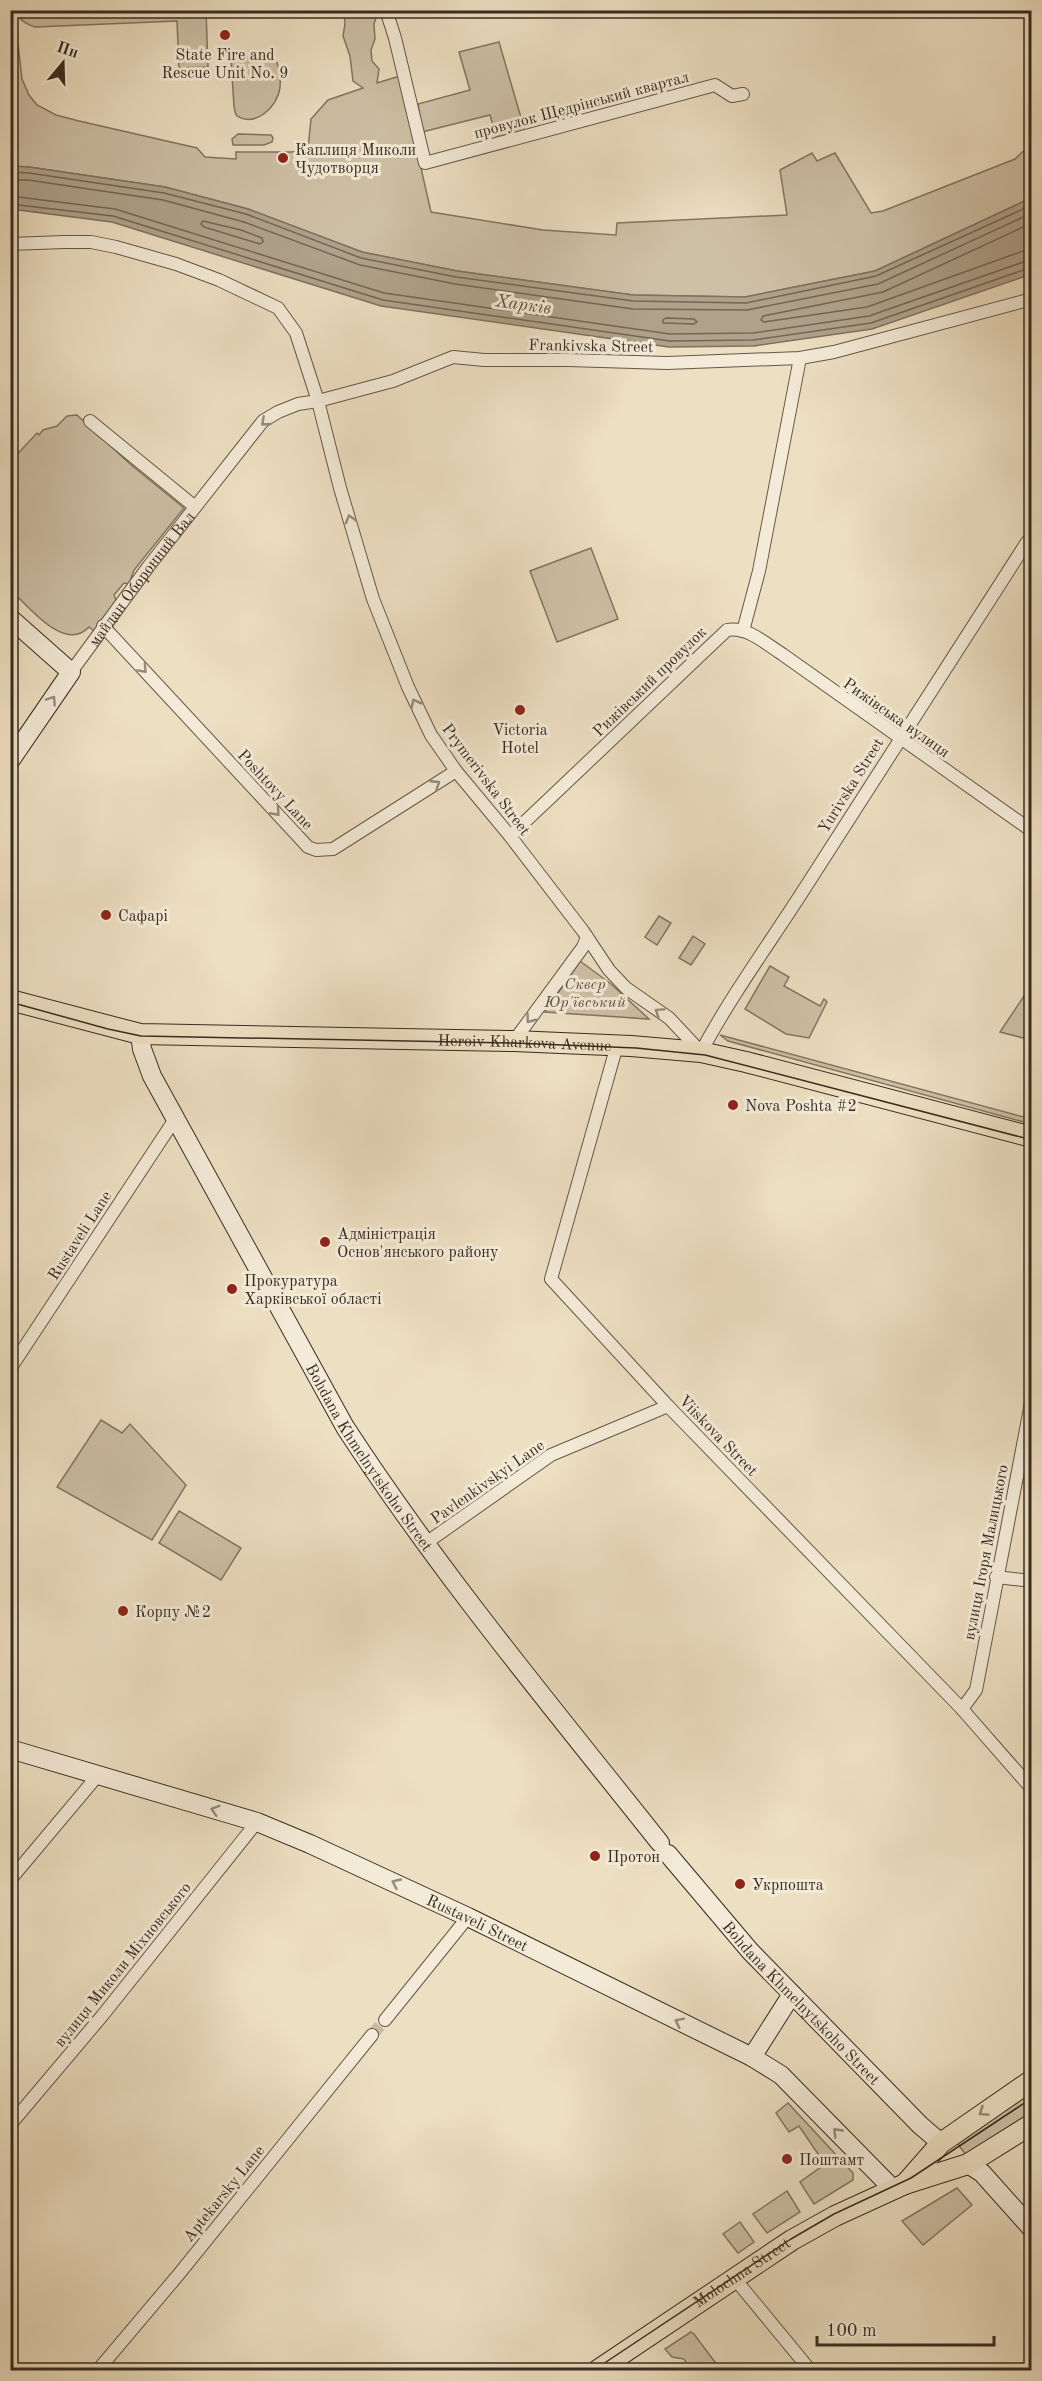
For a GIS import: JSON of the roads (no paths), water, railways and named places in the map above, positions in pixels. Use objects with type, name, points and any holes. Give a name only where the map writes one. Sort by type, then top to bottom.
[{"type":"main road","points":[[10,618],[71,672]]},
{"type":"main road","name":"майдан Оборонний Вал","points":[[10,761],[71,672]]},
{"type":"main road","name":"Heroiv Kharkova Avenue","points":[[10,1000],[141,1034],[514,1041],[617,1045],[701,1052],[1032,1137]]},
{"type":"main road","name":"Bohdana Khmelnytskoho Street","points":[[141,1034],[144,1058],[152,1076],[345,1427],[379,1479],[536,1687],[664,1849],[750,1952],[920,2125],[941,2143]]},
{"type":"main road","name":"Rustaveli Street","points":[[10,1749],[257,1822],[468,1917],[752,2057],[781,2075],[899,2187]]},
{"type":"main road","points":[[752,2057],[792,1994]]},
{"type":"main road","points":[[899,2187],[941,2143],[1032,2080]]},
{"type":"main road","name":"Molochna Street","points":[[598,2370],[792,2240],[835,2216],[899,2187],[969,2164],[1032,2124]]},
{"type":"main road","points":[[941,2143],[982,2173],[1032,2229]]},
{"type":"street","name":"провулок Щедрінський квартал","points":[[386,10],[395,38],[425,163],[715,85],[732,96],[743,94]]},
{"type":"street","name":"Prymerivska Street","points":[[10,244],[64,242],[116,247],[176,264],[258,297],[278,308],[296,333],[318,401],[340,488],[373,599],[408,687],[431,735],[456,771],[510,836],[587,937],[609,970],[626,988],[669,1018],[701,1052]]},
{"type":"street","name":"Frankivska Street","points":[[195,507],[263,421],[278,412],[298,404],[393,381],[453,357],[484,360],[667,363],[800,358],[834,352],[1032,299]]},
{"type":"street","points":[[743,631],[759,571],[800,358]]},
{"type":"street","name":"майдан Оборонний Вал","points":[[71,672],[103,626],[195,507],[90,421]]},
{"type":"street","name":"Yurivska Street","points":[[701,1052],[718,1018],[763,955],[1020,551],[1032,538]]},
{"type":"street","name":"Poshtovy Lane","points":[[103,626],[308,847],[324,851],[333,849],[456,771]]},
{"type":"street","name":"Рижівський провулок","points":[[510,836],[727,630],[736,628],[743,631]]},
{"type":"street","name":"Рижівська вулиця","points":[[743,631],[782,654],[1032,831]]},
{"type":"street","points":[[514,1041],[583,947],[587,937]]},
{"type":"street","name":"Viiskova Street","points":[[617,1045],[551,1279],[668,1406],[962,1709],[1032,1789]]},
{"type":"street","name":"Rustaveli Lane","points":[[10,1369],[175,1119]]},
{"type":"street","name":"вулиця Ігоря Малицького","points":[[962,1709],[975,1690],[1032,1398]]},
{"type":"street","name":"Pavlenkivskyi Lane","points":[[426,1543],[550,1455],[668,1406]]},
{"type":"street","points":[[996,1576],[1032,1581]]},
{"type":"street","points":[[10,1880],[99,1774]]},
{"type":"street","name":"вулиця Миколи Міхновського","points":[[10,2124],[102,2016],[257,1822]]},
{"type":"street","points":[[385,2020],[468,1917]]},
{"type":"street","name":"Aptekarsky Lane","points":[[99,2370],[372,2035]]},
{"type":"street","points":[[735,2279],[810,2370]]},
{"type":"water","name":"Харків","points":[[11,166],[165,187],[248,209],[362,252],[457,271],[633,295],[745,297],[875,271],[1031,198],[1031,272],[1023,277],[872,329],[754,346],[669,347],[381,306],[112,222],[11,209]]},
{"type":"tunnel","points":[[372,2035],[385,2020]]},
{"type":"tram line","points":[[10,1002],[141,1036],[514,1043],[636,1048],[705,1055],[1032,1140]]},
{"type":"tram line","points":[[594,2370],[791,2239],[834,2214],[911,2178],[1032,2098]]},
{"type":"place","name":"State Fire and Rescue Unit No. 9","points":[[225,35]]},
{"type":"place","name":"Каплиця Миколи Чудотворця","points":[[283,158]]},
{"type":"place","name":"Victoria Hotel","points":[[520,710]]},
{"type":"place","name":"Сафарі","points":[[106,915]]},
{"type":"place","name":"Nova Poshta #2","points":[[733,1105]]},
{"type":"place","name":"Адміністрація Основ'янського району","points":[[325,1242]]},
{"type":"place","name":"Прокуратура Харківської області","points":[[232,1289]]},
{"type":"place","name":"Корпу №2","points":[[123,1611]]},
{"type":"place","name":"Протон","points":[[595,1856]]},
{"type":"place","name":"Укрпошта","points":[[740,1884]]},
{"type":"place","name":"Поштамт","points":[[787,2159]]},
{"type":"park label","name":"Сквер Юр'ївський","points":[[585,992]]}]
